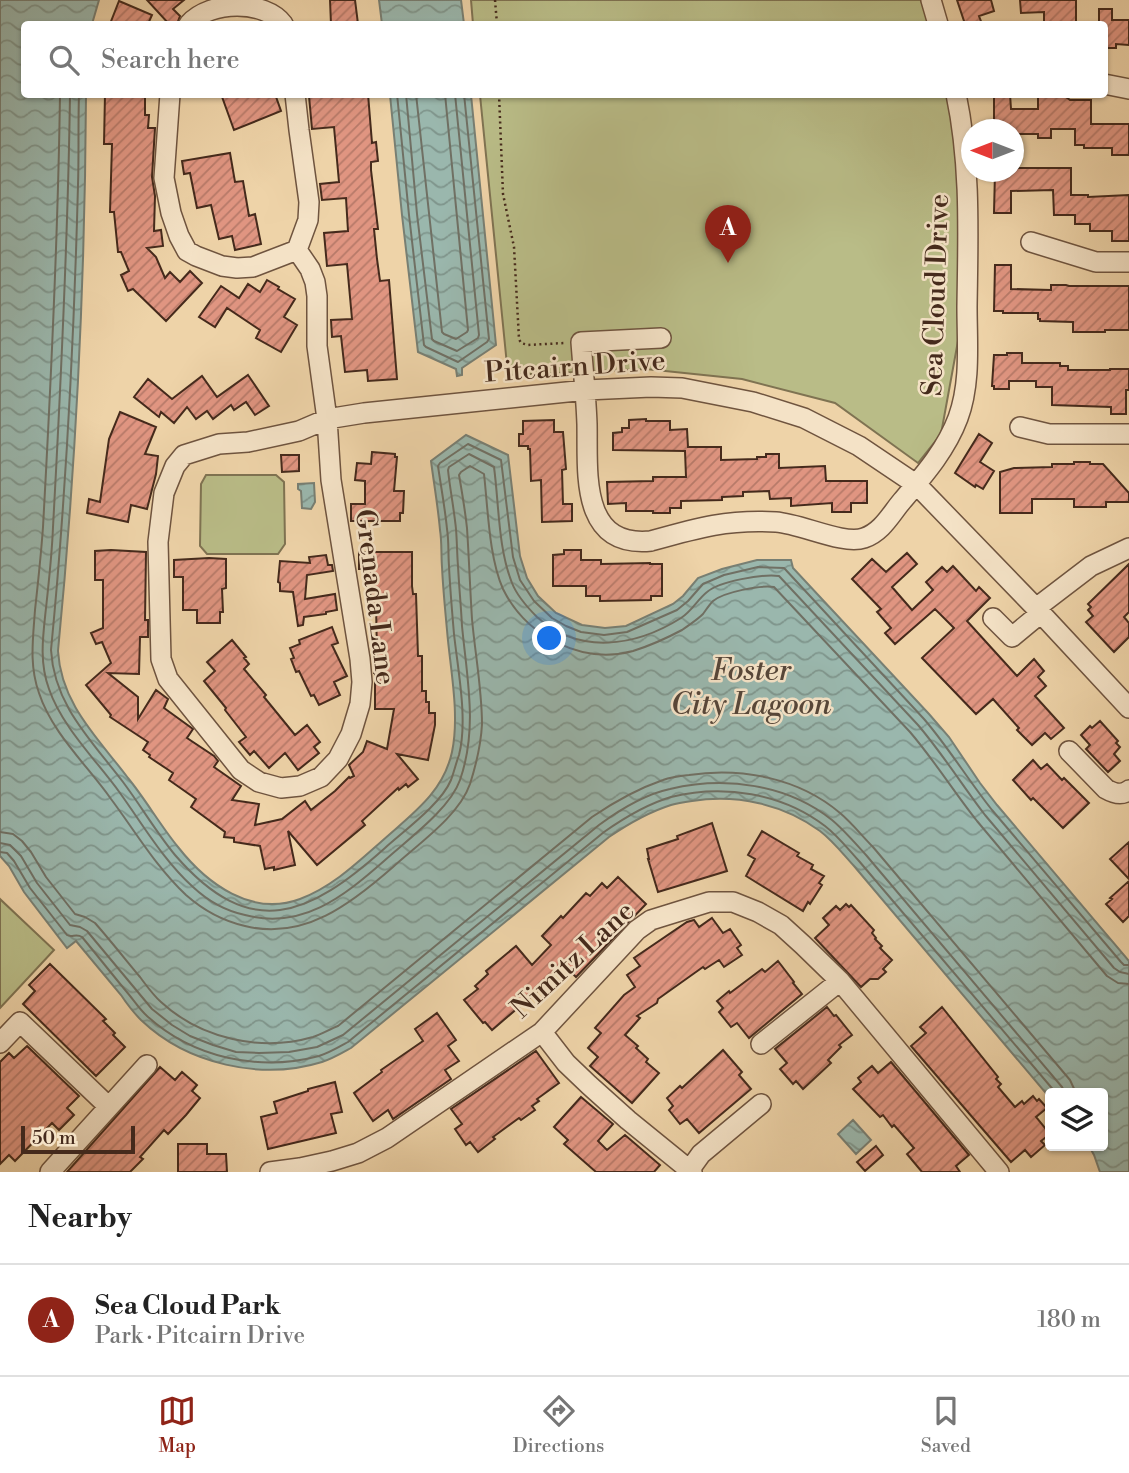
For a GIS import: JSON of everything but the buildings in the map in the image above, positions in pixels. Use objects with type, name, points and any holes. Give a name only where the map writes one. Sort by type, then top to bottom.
[{"type":"street","points":[[931,0],[938,21]]},
{"type":"street","points":[[191,21],[226,5],[248,5],[267,9],[281,21]]},
{"type":"street","points":[[1108,85],[1129,89]]},
{"type":"street","points":[[170,98],[164,178],[179,236],[187,251],[196,256],[222,266],[237,268],[253,267],[297,250],[308,220],[309,202],[295,98]]},
{"type":"street","name":"Sea Cloud Drive","points":[[581,342],[586,390],[590,501],[604,526],[611,531],[625,539],[651,541],[704,526],[742,521],[788,523],[851,540],[875,533],[942,452],[961,408],[966,374],[968,181],[957,98]]},
{"type":"street","points":[[1031,243],[1096,262],[1129,262]]},
{"type":"street","points":[[297,250],[315,282],[317,346],[327,419]]},
{"type":"street","points":[[581,342],[662,338]]},
{"type":"street","name":"Pitcairn Drive","points":[[327,419],[586,390],[652,387],[682,388],[753,402],[804,418],[859,446],[917,485],[1129,708]]},
{"type":"street","name":"Grenada Lane","points":[[327,419],[331,480],[360,659],[360,704],[351,734],[338,759],[321,777],[300,786],[281,788],[259,782],[241,769],[168,680],[161,660],[158,542],[162,508],[169,478],[184,455],[219,444],[248,442],[299,431],[327,419]]},
{"type":"street","points":[[1020,427],[1049,434],[1129,434]]},
{"type":"street","points":[[993,618],[1012,637],[1091,566],[1129,548]]},
{"type":"street","points":[[1069,751],[1106,789],[1113,793],[1126,793],[1129,790]]},
{"type":"street","name":"Nimitz Lane","points":[[270,1172],[332,1161],[358,1153],[387,1138],[542,1032],[637,930],[651,920],[709,902],[733,902],[758,912],[781,925],[803,945],[840,981],[999,1172]]},
{"type":"street","points":[[761,1044],[840,981]]},
{"type":"street","points":[[0,1043],[20,1022],[109,1107]]},
{"type":"street","points":[[542,1032],[566,1063],[589,1085],[690,1171],[701,1154],[761,1104]]},
{"type":"street","points":[[50,1172],[147,1065]]},
{"type":"path","points":[[495,0],[497,21]]},
{"type":"path","points":[[499,98],[503,194],[514,247],[519,339],[521,343],[528,345],[581,342]]},
{"type":"green space","points":[[471,0],[921,0],[928,21],[473,21]]},
{"type":"green space","points":[[480,98],[949,98],[960,197],[960,330],[941,434],[918,463],[835,403],[742,379],[646,369],[508,375]]},
{"type":"green space","points":[[206,475],[276,475],[284,482],[285,544],[278,554],[207,554],[200,546],[201,484]]},
{"type":"green space","points":[[0,899],[54,950],[0,1008]]},
{"type":"water","name":"Foster City Lagoon","points":[[0,0],[99,0],[93,21],[21,21],[21,98],[86,98],[78,373],[58,651],[66,688],[83,719],[190,861],[217,884],[248,900],[265,904],[300,899],[323,888],[354,866],[415,812],[434,791],[448,766],[452,752],[455,707],[444,598],[441,535],[431,461],[466,435],[508,455],[520,556],[527,578],[538,596],[556,613],[582,625],[605,628],[626,626],[673,604],[698,578],[757,560],[791,560],[793,568],[949,737],[997,805],[1129,961],[1129,1172],[1100,1172],[1092,1151],[1108,1151],[1108,1088],[1045,1088],[1045,1092],[834,843],[820,831],[791,814],[759,803],[709,799],[674,804],[631,823],[609,837],[351,1048],[326,1061],[274,1070],[226,1065],[202,1058],[159,1035],[133,1011],[76,941],[67,948],[24,892],[0,856]]},
{"type":"water","points":[[379,0],[461,0],[464,21],[382,21]]},
{"type":"water","points":[[390,98],[471,98],[496,345],[462,368],[462,375],[457,376],[456,369],[418,352]]},
{"type":"water","points":[[314,483],[315,502],[311,509],[302,508],[298,484]]},
{"type":"water","points":[[853,1120],[871,1140],[856,1154],[838,1134]]},
{"type":"place","name":"Sea Cloud Park","points":[[728,263]]}]
